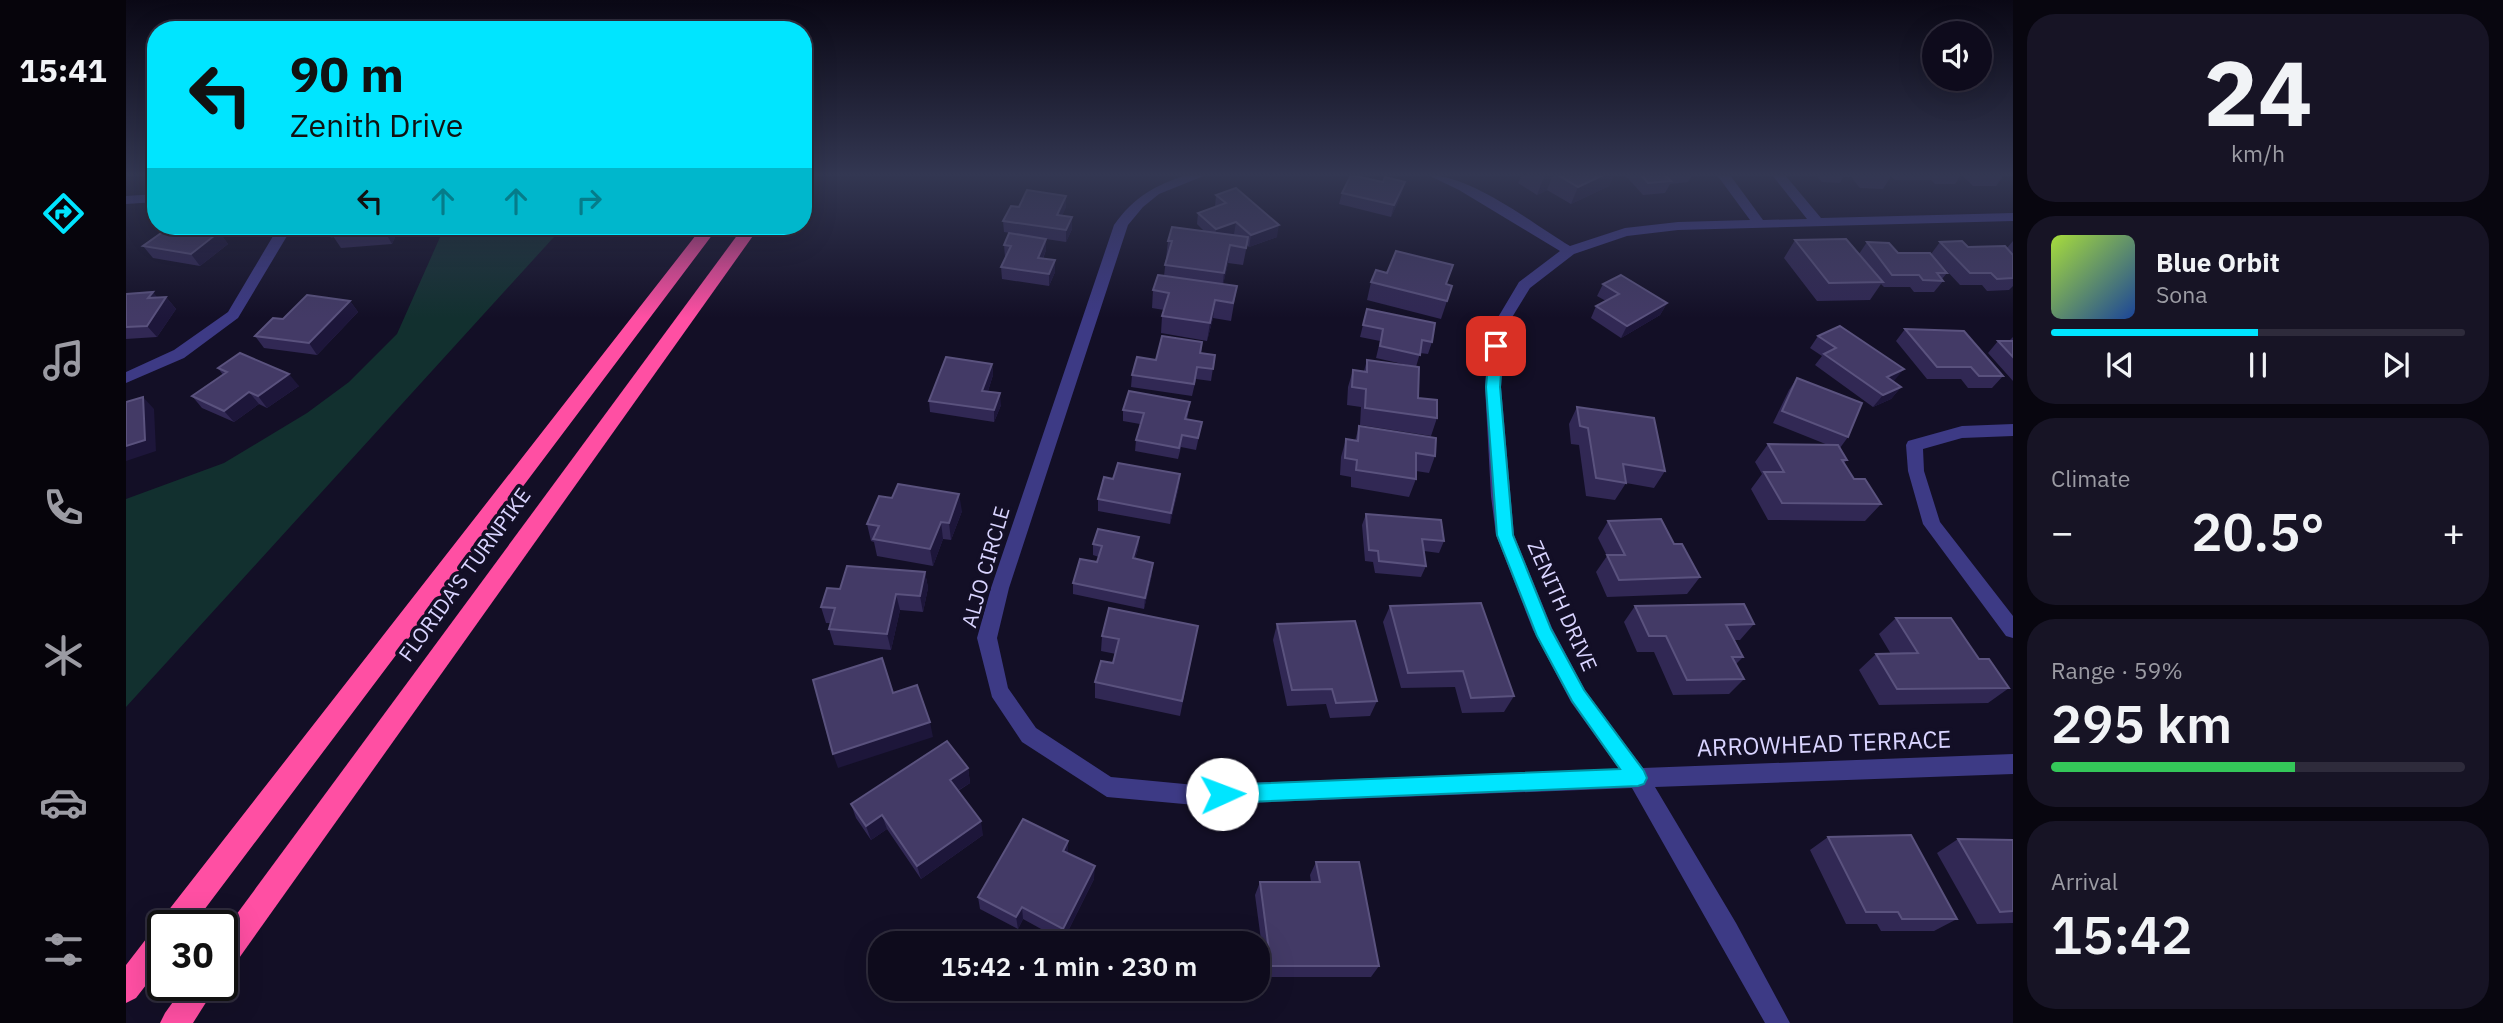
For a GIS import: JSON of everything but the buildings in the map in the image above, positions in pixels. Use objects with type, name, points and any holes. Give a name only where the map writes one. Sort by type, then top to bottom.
[{"type":"highway","name":"FLORIDA'S TURNPIKE","points":[[186,910],[704,235]]},
{"type":"highway","name":"FLORIDA'S TURNPIKE","points":[[238,936],[745,235]]},
{"type":"highway","points":[[126,988],[147,961]]},
{"type":"highway","points":[[175,1023],[191,1001]]},
{"type":"street","name":"ALJO CIRCLE","points":[[1123,223],[1000,587],[987,638],[999,691],[1029,735],[1107,787],[1195,795],[1638,778]]},
{"type":"street","points":[[1523,223],[1569,251]]},
{"type":"street","name":"ZENITH DRIVE","points":[[1766,223],[1678,226],[1626,232],[1569,251],[1524,285],[1504,319],[1496,346],[1493,387],[1505,535],[1543,631],[1578,696],[1638,778],[1728,931],[1778,1023]]},
{"type":"street","points":[[126,378],[179,354],[233,315],[281,235]]},
{"type":"street","points":[[2013,430],[1962,432],[1914,445],[1916,471],[1932,524],[2013,630]]},
{"type":"street","name":"ARROWHEAD TERRACE","points":[[1638,778],[2013,764]]},
{"type":"green space","points":[[441,235],[556,235],[126,707],[126,499],[224,463],[307,413],[349,382],[397,334]]},
{"type":"route","points":[[1222,794],[1638,778],[1578,696],[1543,631],[1505,535],[1493,387],[1496,346]]}]
